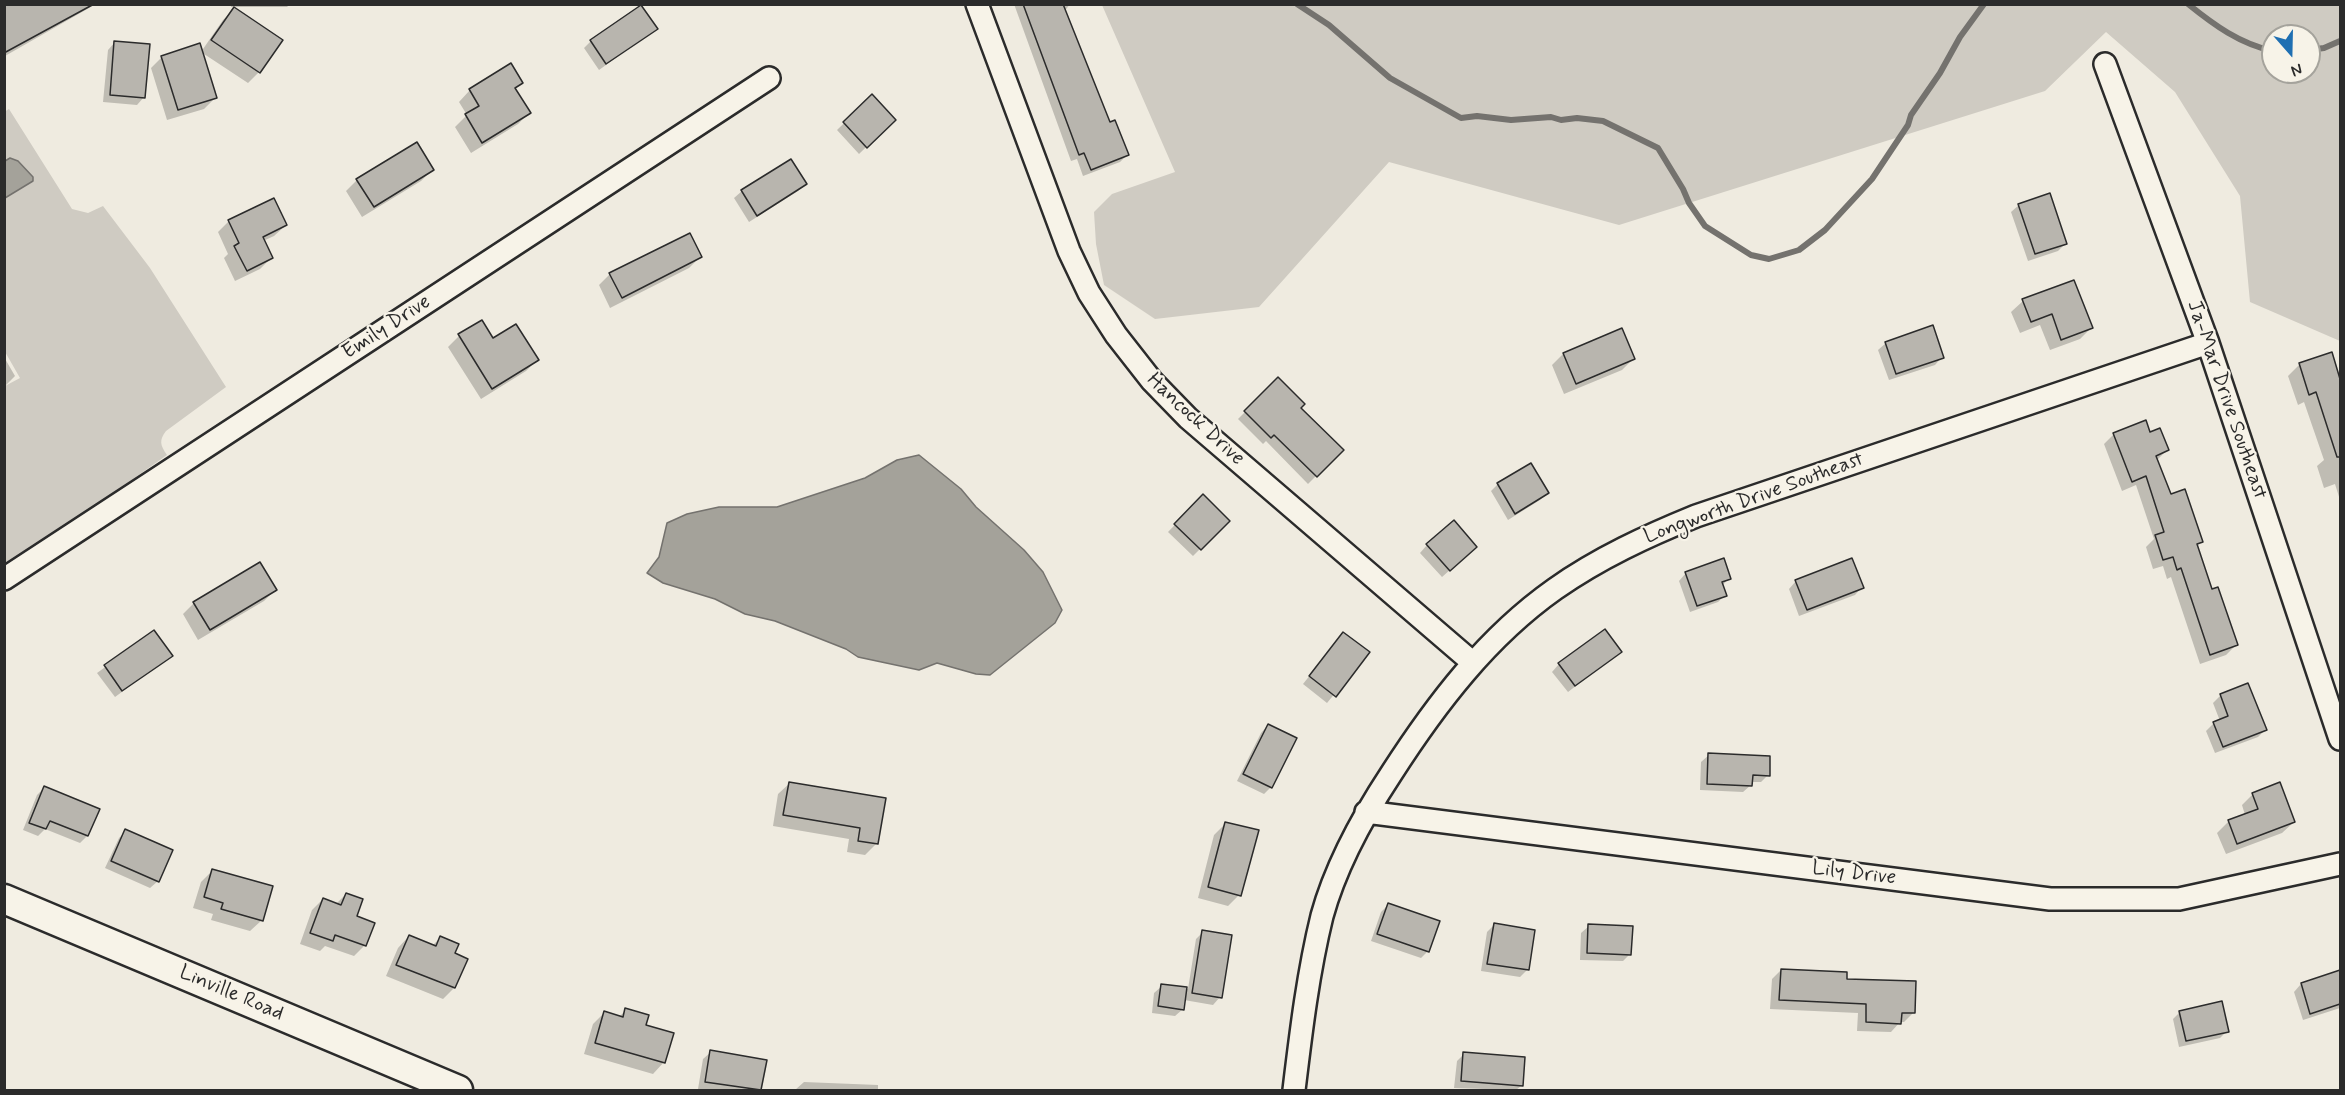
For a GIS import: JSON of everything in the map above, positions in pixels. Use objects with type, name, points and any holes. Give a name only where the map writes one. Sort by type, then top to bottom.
[{"type":"main road","name":"Linville Road","points":[[4,899],[458,1090]]},
{"type":"street","name":"Hancock Drive","points":[[977,4],[1069,251],[1089,293],[1116,335],[1152,381],[1188,418],[1473,662]]},
{"type":"street","name":"Ja-Mar Drive Southeast","points":[[2105,64],[2208,343],[2340,739]]},
{"type":"street","name":"Emily Drive","points":[[4,579],[769,78]]},
{"type":"street","name":"Longworth Drive Southeast","points":[[1294,1090],[1302,1027],[1323,915],[1341,863],[1366,812],[1406,750],[1473,662],[1512,624],[1555,589],[1603,558],[1647,536],[1696,516],[2208,343]]},
{"type":"street","name":"Lily Drive","points":[[1366,812],[2050,899],[2179,900],[2340,864]]},
{"type":"shaded area","points":[[1102,5],[2340,5],[2340,341],[2250,302],[2240,196],[2175,92],[2106,32],[2045,91],[1619,225],[1389,162],[1259,307],[1155,319],[1104,285],[1096,244],[1094,212],[1112,194],[1175,172]]},
{"type":"shaded area","points":[[9,109],[72,209],[88,213],[103,206],[150,268],[226,387],[166,431],[161,443],[167,455],[5,569],[5,386],[20,378],[4,350],[4,112]]},
{"type":"shaded area","points":[[10,158],[18,161],[33,177],[33,181],[5,198],[5,161]]},
{"type":"shaded area","points":[[919,455],[961,489],[976,507],[1024,550],[1043,572],[1062,610],[1055,623],[990,675],[976,674],[937,663],[919,670],[858,657],[846,649],[775,621],[745,614],[715,599],[663,583],[647,573],[659,557],[667,523],[687,514],[719,507],[777,507],[865,478],[897,460]]},
{"type":"building","points":[[4,4],[94,4],[4,53]]},
{"type":"building","points":[[1023,4],[1063,4],[1110,122],[1115,120],[1129,155],[1091,170],[1084,153],[1079,155]]},
{"type":"building","points":[[641,5],[658,29],[606,64],[590,40]]},
{"type":"building","points":[[234,7],[283,40],[260,73],[211,40]]},
{"type":"building","points":[[114,41],[150,44],[145,98],[110,95]]},
{"type":"building","points":[[200,43],[217,98],[178,110],[161,56]]},
{"type":"building","points":[[511,63],[523,83],[515,88],[531,113],[482,143],[465,114],[479,106],[469,89]]},
{"type":"building","points":[[872,94],[896,120],[867,148],[843,122]]},
{"type":"building","points":[[417,142],[434,170],[374,207],[356,179]]},
{"type":"building","points":[[791,159],[807,184],[757,216],[741,190]]},
{"type":"building","points":[[2050,193],[2067,244],[2035,254],[2018,204]]},
{"type":"building","points":[[274,198],[287,225],[263,237],[273,258],[247,271],[234,246],[239,243],[228,220]]},
{"type":"building","points":[[690,233],[702,257],[622,298],[609,273]]},
{"type":"building","points":[[2074,280],[2093,328],[2061,340],[2052,314],[2031,322],[2022,299]]},
{"type":"building","points":[[482,320],[493,338],[516,324],[539,360],[492,389],[458,334]]},
{"type":"building","points":[[1933,325],[1944,358],[1896,374],[1885,342]]},
{"type":"building","points":[[1622,328],[1635,359],[1576,384],[1563,353]]},
{"type":"building","points":[[2332,352],[2340,379],[2340,457],[2337,457],[2316,392],[2309,395],[2299,363]]},
{"type":"building","points":[[1278,377],[1305,404],[1301,408],[1344,450],[1317,477],[1274,435],[1271,438],[1244,411]]},
{"type":"building","points":[[2146,420],[2150,432],[2160,428],[2169,450],[2156,456],[2171,494],[2185,489],[2203,542],[2197,544],[2212,589],[2218,587],[2238,645],[2210,655],[2181,568],[2177,570],[2173,557],[2163,560],[2155,535],[2164,532],[2146,476],[2132,482],[2113,433]]},
{"type":"building","points":[[1531,463],[1549,493],[1515,514],[1497,483]]},
{"type":"building","points":[[1203,494],[1230,521],[1201,550],[1174,524]]},
{"type":"building","points":[[1454,520],[1477,547],[1450,571],[1426,544]]},
{"type":"building","points":[[1724,558],[1731,579],[1722,582],[1727,596],[1697,606],[1685,572]]},
{"type":"building","points":[[1852,558],[1864,588],[1807,610],[1795,580]]},
{"type":"building","points":[[260,562],[277,590],[210,630],[193,602]]},
{"type":"building","points":[[1605,629],[1622,652],[1575,686],[1558,663]]},
{"type":"building","points":[[154,630],[173,656],[122,691],[104,665]]},
{"type":"building","points":[[1343,632],[1370,652],[1336,697],[1309,676]]},
{"type":"building","points":[[2248,683],[2267,730],[2223,747],[2213,722],[2228,716],[2220,694]]},
{"type":"building","points":[[1268,724],[1297,738],[1272,788],[1243,774]]},
{"type":"building","points":[[1708,753],[1770,756],[1770,776],[1753,775],[1752,786],[1707,784]]},
{"type":"building","points":[[789,782],[886,798],[878,844],[858,841],[860,828],[783,815]]},
{"type":"building","points":[[2280,782],[2295,822],[2237,844],[2228,820],[2258,809],[2252,793]]},
{"type":"building","points":[[44,786],[100,809],[88,836],[50,821],[46,829],[29,823]]},
{"type":"building","points":[[1225,822],[1259,830],[1241,896],[1208,887]]},
{"type":"building","points":[[125,829],[173,850],[159,882],[111,861]]},
{"type":"building","points":[[212,869],[273,886],[263,921],[221,909],[223,903],[204,897]]},
{"type":"building","points":[[346,893],[363,899],[357,916],[375,923],[366,946],[335,935],[333,941],[310,933],[323,898],[341,905]]},
{"type":"building","points":[[1388,903],[1440,921],[1429,952],[1377,934]]},
{"type":"building","points":[[1494,923],[1535,930],[1529,970],[1487,964]]},
{"type":"building","points":[[1588,924],[1633,926],[1631,955],[1587,953]]},
{"type":"building","points":[[1202,930],[1232,935],[1222,998],[1192,993]]},
{"type":"building","points":[[409,935],[436,946],[440,936],[459,944],[455,953],[468,959],[455,988],[396,965]]},
{"type":"building","points":[[1781,969],[1847,972],[1847,979],[1916,981],[1915,1013],[1902,1013],[1901,1024],[1866,1022],[1866,1004],[1779,1000]]},
{"type":"building","points":[[2340,970],[2340,1004],[2310,1014],[2301,983]]},
{"type":"building","points":[[1161,984],[1187,987],[1184,1010],[1158,1006]]},
{"type":"building","points":[[2222,1001],[2229,1032],[2186,1041],[2179,1011]]},
{"type":"building","points":[[625,1008],[649,1015],[646,1025],[674,1033],[665,1063],[595,1043],[604,1011],[623,1017]]},
{"type":"building","points":[[710,1050],[767,1060],[761,1090],[705,1082]]},
{"type":"building","points":[[1463,1052],[1525,1057],[1523,1086],[1461,1081]]},
{"type":"waterway","points":[[1297,4],[1329,25],[1390,78],[1461,118],[1477,116],[1511,120],[1551,117],[1561,120],[1577,118],[1603,121],[1658,148],[1689,203],[1705,226],[1751,255],[1769,259],[1799,250],[1825,230],[1872,179],[1908,125],[1911,115],[1940,73],[1960,37],[1984,4]]},
{"type":"waterway","points":[[2188,4],[2228,33],[2261,48]]},
{"type":"waterway","points":[[2321,48],[2340,41]]}]
